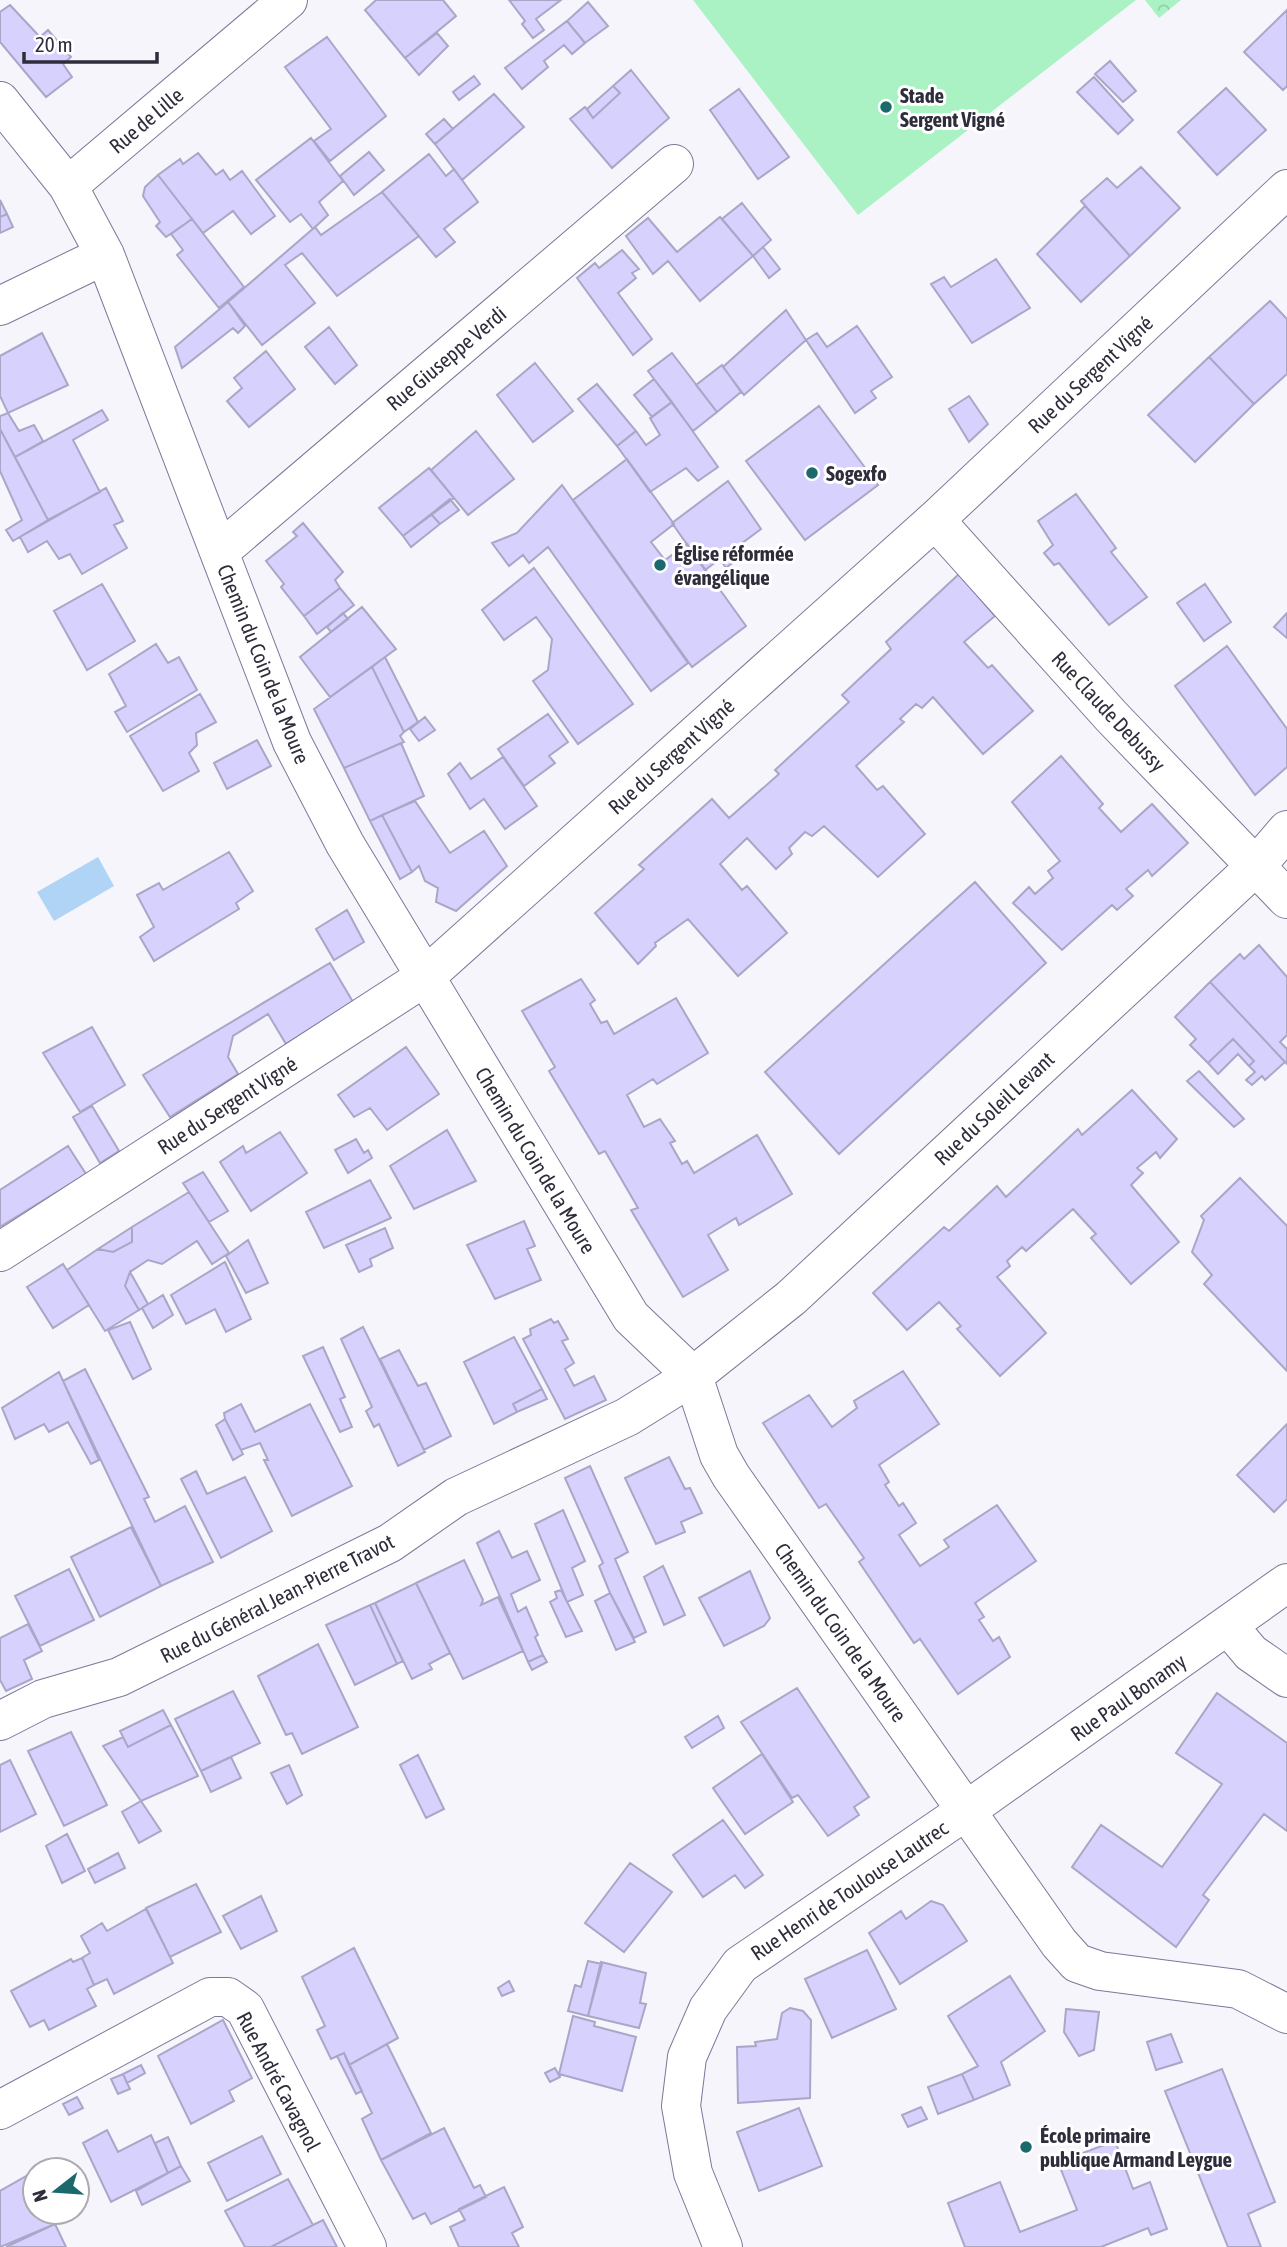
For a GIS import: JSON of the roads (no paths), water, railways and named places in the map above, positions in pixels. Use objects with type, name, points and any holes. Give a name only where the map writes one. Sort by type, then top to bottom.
[{"type":"street","name":"Rue de Lille","points":[[68,186],[288,0]]},
{"type":"street","name":"Chemin du Coin de la Moure","points":[[0,102],[68,186],[105,255],[292,742],[345,844],[631,1317],[693,1376],[719,1455],[731,1476],[1059,1943],[1077,1963],[1100,1971],[1238,1989],[1287,2014]]},
{"type":"street","name":"Rue Giuseppe Verdi","points":[[219,552],[674,164]]},
{"type":"street","name":"Rue du Sergent Vigné","points":[[0,1252],[425,977],[935,520],[1287,189]]},
{"type":"street","points":[[0,306],[105,255]]},
{"type":"street","name":"Rue Claude Debussy","points":[[935,520],[1111,716],[1287,899]]},
{"type":"street","name":"Rue du Soleil Levant","points":[[693,1376],[791,1298],[1256,864],[1287,831]]},
{"type":"street","name":"Rue du Général Jean-Pierre Travot","points":[[0,1721],[43,1699],[119,1677],[390,1543],[456,1497],[627,1417],[693,1376]]},
{"type":"street","name":"Rue Paul Bonamy","points":[[967,1810],[1229,1627],[1287,1583]]},
{"type":"street","points":[[1229,1627],[1251,1653],[1287,1678]]},
{"type":"street","name":"Rue Henri de Toulouse Lautrec","points":[[723,2247],[692,2173],[681,2106],[687,2057],[708,2009],[740,1965],[967,1810]]},
{"type":"street","name":"Rue André Cavagnol","points":[[0,2110],[209,1997],[228,1997],[245,2009],[367,2247]]},
{"type":"water","points":[[98,857],[114,886],[54,921],[37,892]]},
{"type":"place","name":"Stade Sergent Vigné","points":[[886,107]]},
{"type":"place","name":"Sogexfo","points":[[812,473]]},
{"type":"place","name":"Église réformée évangélique","points":[[660,565]]},
{"type":"place","name":"École primaire publique Armand Leygue","points":[[1026,2147]]}]
